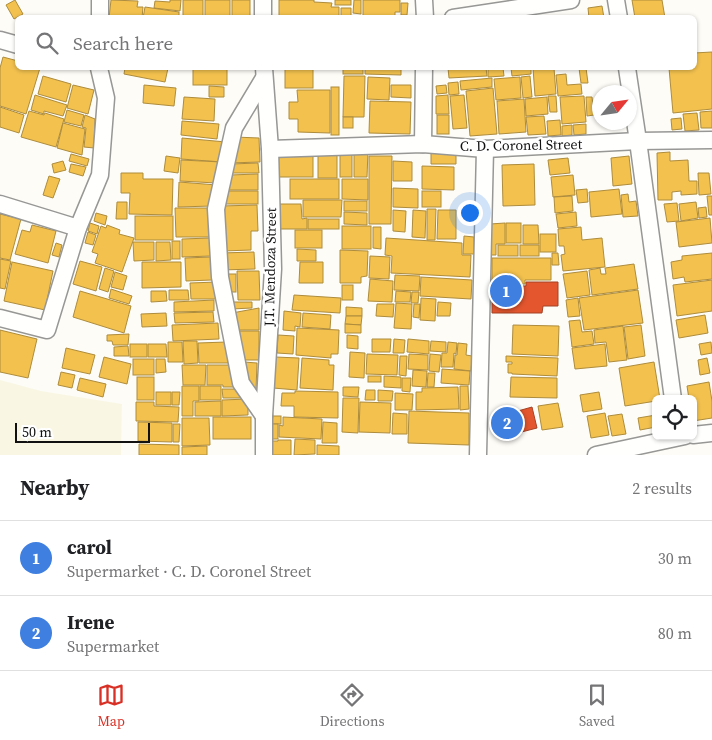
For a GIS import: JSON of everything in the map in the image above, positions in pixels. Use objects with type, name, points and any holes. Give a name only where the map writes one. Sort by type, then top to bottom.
[{"type":"street","points":[[100,0],[100,15]]},
{"type":"street","points":[[263,0],[263,15]]},
{"type":"street","points":[[424,0],[425,15]]},
{"type":"street","points":[[473,15],[571,0]]},
{"type":"street","points":[[616,0],[618,15]]},
{"type":"street","points":[[0,40],[15,44]]},
{"type":"street","points":[[0,318],[48,330],[78,228],[100,175],[106,98],[99,70]]},
{"type":"street","points":[[424,70],[424,144]]},
{"type":"street","points":[[627,70],[672,395]]},
{"type":"street","points":[[264,73],[234,128],[216,209],[220,277],[241,383],[264,416]]},
{"type":"street","name":"J.T. Mendoza Street","points":[[264,73],[270,148],[273,270],[264,416],[264,455]]},
{"type":"street","name":"C. D. Coronel Street","points":[[270,148],[424,144],[485,149],[712,140]]},
{"type":"street","points":[[478,455],[485,149]]},
{"type":"street","points":[[0,204],[78,228]]},
{"type":"street","points":[[697,435],[712,433]]},
{"type":"street","points":[[596,455],[665,440]]},
{"type":"shaded area","points":[[0,380],[41,391],[122,404],[121,455],[0,455]]},
{"type":"building: Homes","points":[[15,0],[23,14],[15,15],[14,19],[6,5]]},
{"type":"building: Homes","points":[[111,0],[138,1],[137,7],[143,7],[142,15],[109,15]]},
{"type":"building: Homes","points":[[170,0],[181,0],[180,11],[154,8],[155,1],[170,2]]},
{"type":"building: Homes","points":[[183,0],[203,0],[203,15],[183,15]]},
{"type":"building: Homes","points":[[205,0],[230,0],[230,15],[205,15]]},
{"type":"building: Homes","points":[[232,0],[250,0],[250,15],[232,15]]},
{"type":"building: Homes","points":[[279,0],[314,0],[314,2],[332,3],[331,7],[339,7],[339,15],[279,15]]},
{"type":"building: Homes","points":[[335,0],[351,0],[351,5],[335,5]]},
{"type":"building: Homes","points":[[354,0],[361,0],[361,14],[353,13]]},
{"type":"building: Homes","points":[[363,0],[400,0],[400,12],[395,12],[395,15],[363,15]]},
{"type":"building: Homes","points":[[632,0],[662,0],[664,15],[634,15]]},
{"type":"building: Homes","points":[[401,3],[408,3],[407,15],[401,15]]},
{"type":"building: Homes","points":[[602,6],[604,15],[589,15],[588,8]]},
{"type":"building: Homes","points":[[145,7],[179,12],[179,15],[144,15]]},
{"type":"building: Homes","points":[[341,8],[351,8],[351,15],[341,15]]},
{"type":"building: Homes","points":[[712,52],[712,109],[673,113],[669,70],[697,70],[697,53]]},
{"type":"building: Homes","points":[[3,57],[15,60],[15,70],[39,70],[26,114],[0,106],[0,68]]},
{"type":"building: Homes","points":[[125,70],[168,70],[165,82],[124,74]]},
{"type":"building: Homes","points":[[193,70],[227,70],[227,85],[193,85]]},
{"type":"building: Homes","points":[[285,70],[313,70],[313,88],[285,88]]},
{"type":"building: Homes","points":[[343,70],[363,70],[363,74],[343,74]]},
{"type":"building: Homes","points":[[365,70],[401,70],[401,75],[365,74]]},
{"type":"building: Homes","points":[[448,70],[486,70],[487,76],[449,78]]},
{"type":"building: Homes","points":[[488,70],[503,70],[504,76],[488,77]]},
{"type":"building: Homes","points":[[511,70],[531,70],[531,74],[512,76]]},
{"type":"building: Homes","points":[[533,70],[554,70],[556,94],[535,96]]},
{"type":"building: Homes","points":[[579,70],[586,70],[588,83],[581,83]]},
{"type":"building: Homes","points":[[566,74],[567,85],[581,84],[582,94],[558,96],[556,75]]},
{"type":"building: Homes","points":[[43,76],[71,84],[66,102],[38,94]]},
{"type":"building: Homes","points":[[344,76],[365,76],[364,117],[343,117]]},
{"type":"building: Homes","points":[[530,76],[532,97],[523,98],[521,77]]},
{"type":"building: Homes","points":[[368,77],[390,78],[389,100],[367,99]]},
{"type":"building: Homes","points":[[520,77],[521,98],[496,100],[494,79]]},
{"type":"building: Homes","points":[[492,78],[492,87],[461,90],[460,81]]},
{"type":"building: Homes","points":[[458,82],[459,94],[449,95],[448,83]]},
{"type":"building: Homes","points":[[73,85],[94,90],[88,114],[67,108]]},
{"type":"building: Homes","points":[[144,85],[176,88],[174,106],[143,103]]},
{"type":"building: Homes","points":[[391,85],[411,85],[411,98],[391,97]]},
{"type":"building: Homes","points":[[446,85],[447,93],[437,94],[436,86]]},
{"type":"building: Homes","points":[[209,86],[224,87],[224,97],[209,97]]},
{"type":"building: Homes","points":[[331,87],[339,87],[339,135],[331,135]]},
{"type":"building: Homes","points":[[493,88],[497,134],[470,136],[466,91]]},
{"type":"building: Homes","points":[[297,90],[330,90],[330,133],[298,132],[298,119],[289,119],[289,102],[298,102]]},
{"type":"building: Homes","points":[[35,95],[67,105],[63,116],[44,111],[44,114],[31,110]]},
{"type":"building: Homes","points":[[448,95],[449,114],[436,114],[436,96]]},
{"type":"building: Homes","points":[[464,95],[467,128],[453,129],[450,96]]},
{"type":"building: Homes","points":[[548,96],[556,96],[557,112],[550,112]]},
{"type":"building: Homes","points":[[584,96],[586,122],[562,124],[560,97]]},
{"type":"building: Homes","points":[[184,97],[215,99],[214,121],[182,119]]},
{"type":"building: Homes","points":[[547,97],[548,114],[526,116],[525,99]]},
{"type":"building: Homes","points":[[586,97],[592,97],[592,115],[587,116]]},
{"type":"building: Homes","points":[[524,99],[526,132],[499,134],[497,101]]},
{"type":"building: Homes","points":[[370,101],[411,102],[410,134],[369,133]]},
{"type":"building: Homes","points":[[0,107],[24,115],[19,133],[0,127]]},
{"type":"building: Homes","points":[[67,110],[84,115],[81,126],[64,122]]},
{"type":"building: Homes","points":[[29,111],[44,115],[45,113],[64,119],[56,147],[21,137]]},
{"type":"building: Homes","points":[[712,111],[712,128],[701,128],[700,112]]},
{"type":"building: Homes","points":[[697,113],[699,130],[685,131],[683,114]]},
{"type":"building: Homes","points":[[85,115],[95,119],[94,148],[84,147],[86,128],[82,127]]},
{"type":"building: Homes","points":[[437,115],[449,115],[449,134],[437,134]]},
{"type":"building: Homes","points":[[544,116],[546,134],[528,135],[526,117]]},
{"type":"building: Homes","points":[[343,117],[353,117],[353,128],[343,128]]},
{"type":"building: Homes","points":[[681,118],[682,129],[672,130],[671,119]]},
{"type":"building: Homes","points":[[560,120],[561,135],[548,136],[547,121]]},
{"type":"building: Homes","points":[[182,121],[219,124],[217,139],[181,135]]},
{"type":"building: Homes","points":[[63,123],[85,129],[82,155],[57,148]]},
{"type":"building: Homes","points":[[586,124],[586,134],[574,135],[573,125]]},
{"type":"building: Homes","points":[[572,125],[572,135],[562,136],[562,126]]},
{"type":"building: Homes","points":[[234,137],[259,138],[260,162],[229,163]]},
{"type":"building: Homes","points":[[182,138],[226,142],[222,162],[181,159]]},
{"type":"building: Homes","points":[[318,151],[337,151],[337,178],[318,178]]},
{"type":"building: Homes","points":[[354,151],[368,151],[367,177],[354,177]]},
{"type":"building: Homes","points":[[340,152],[352,152],[352,177],[340,177]]},
{"type":"building: Homes","points":[[431,152],[456,153],[456,164],[431,164]]},
{"type":"building: Homes","points":[[670,152],[670,161],[688,160],[689,181],[697,181],[697,194],[681,195],[681,191],[672,192],[672,200],[658,200],[657,153]]},
{"type":"building: Homes","points":[[275,153],[313,153],[313,177],[275,177]]},
{"type":"building: Homes","points":[[71,154],[89,159],[87,166],[69,161]]},
{"type":"building: Homes","points":[[166,156],[180,158],[178,173],[164,171]]},
{"type":"building: Homes","points":[[369,156],[392,156],[391,224],[369,224]]},
{"type":"building: Homes","points":[[629,156],[632,184],[613,186],[611,158]]},
{"type":"building: Homes","points":[[568,158],[570,173],[550,175],[548,160]]},
{"type":"building: Homes","points":[[181,160],[222,162],[216,183],[180,181]]},
{"type":"building: Homes","points":[[63,161],[66,170],[54,173],[52,164]]},
{"type":"building: Homes","points":[[393,161],[412,162],[412,181],[393,181]]},
{"type":"building: Homes","points":[[258,163],[259,173],[231,173],[231,164]]},
{"type":"building: Homes","points":[[71,164],[86,167],[83,176],[69,172]]},
{"type":"building: Homes","points":[[534,164],[535,205],[503,206],[502,165]]},
{"type":"building: Homes","points":[[422,166],[454,167],[454,190],[422,189]]},
{"type":"building: Homes","points":[[121,173],[143,173],[143,179],[173,179],[172,215],[129,214],[130,193],[121,193]]},
{"type":"building: Homes","points":[[698,173],[709,173],[711,194],[699,195]]},
{"type":"building: Homes","points":[[258,174],[258,190],[226,190],[230,175]]},
{"type":"building: Homes","points":[[573,175],[575,195],[553,197],[551,177]]},
{"type":"building: Homes","points":[[49,176],[60,179],[53,198],[43,195]]},
{"type":"building: Homes","points":[[290,179],[339,179],[339,199],[290,199]]},
{"type":"building: Homes","points":[[342,179],[368,179],[368,200],[342,199]]},
{"type":"building: Homes","points":[[179,182],[217,185],[212,206],[178,207]]},
{"type":"building: Homes","points":[[393,188],[418,189],[418,208],[393,207]]},
{"type":"building: Homes","points":[[587,189],[588,202],[578,203],[576,190]]},
{"type":"building: Homes","points":[[619,189],[622,214],[591,217],[589,192]]},
{"type":"building: Homes","points":[[226,191],[258,191],[258,204],[226,204]]},
{"type":"building: Homes","points":[[422,191],[441,191],[441,207],[422,207]]},
{"type":"building: Homes","points":[[628,194],[629,202],[636,201],[638,216],[623,217],[621,195]]},
{"type":"building: Homes","points":[[572,196],[573,211],[555,213],[554,197]]},
{"type":"building: Homes","points":[[707,196],[712,196],[712,215],[709,215]]},
{"type":"building: Homes","points":[[303,200],[342,200],[341,217],[303,217]]},
{"type":"building: Homes","points":[[344,201],[367,201],[367,211],[344,211]]},
{"type":"building: Homes","points":[[117,202],[127,202],[127,219],[116,219]]},
{"type":"building: Homes","points":[[696,202],[698,218],[681,221],[679,204]]},
{"type":"building: Homes","points":[[677,203],[679,221],[667,222],[664,204]]},
{"type":"building: Homes","points":[[275,204],[301,204],[302,219],[307,218],[307,229],[276,229]]},
{"type":"building: Homes","points":[[257,205],[258,231],[251,231],[251,250],[223,251],[221,206]]},
{"type":"building: Homes","points":[[706,207],[707,217],[699,218],[698,208]]},
{"type":"building: Homes","points":[[175,208],[212,208],[212,237],[176,237]]},
{"type":"building: Homes","points":[[427,209],[436,209],[435,240],[427,240]]},
{"type":"building: Homes","points":[[393,210],[406,211],[405,232],[393,231]]},
{"type":"building: Homes","points":[[413,210],[426,211],[425,238],[412,237]]},
{"type":"building: Homes","points":[[438,210],[456,210],[456,239],[437,239]]},
{"type":"building: Homes","points":[[344,212],[367,213],[367,225],[344,224]]},
{"type":"building: Homes","points":[[576,212],[577,226],[558,228],[556,214]]},
{"type":"building: Homes","points":[[96,213],[107,216],[105,225],[94,221]]},
{"type":"building: Homes","points":[[0,214],[21,219],[10,260],[0,258]]},
{"type":"building: Homes","points":[[135,216],[173,216],[173,240],[135,240]]},
{"type":"building: Homes","points":[[710,218],[712,243],[679,247],[676,222]]},
{"type":"building: Homes","points":[[308,219],[339,219],[339,229],[308,229]]},
{"type":"building: Homes","points":[[90,223],[99,226],[97,234],[88,231]]},
{"type":"building: Homes","points":[[505,223],[505,244],[496,244],[496,255],[490,255],[490,224]]},
{"type":"building: Homes","points":[[506,223],[521,223],[521,243],[506,243]]},
{"type":"building: Homes","points":[[32,225],[56,231],[48,263],[15,254],[22,230],[30,232]]},
{"type":"building: Homes","points":[[107,225],[120,230],[119,234],[134,238],[122,272],[95,263],[98,254],[92,252],[101,226],[106,228]]},
{"type":"building: Homes","points":[[523,225],[538,225],[539,244],[523,244]]},
{"type":"building: Homes","points":[[342,226],[371,226],[371,249],[342,249]]},
{"type":"building: Homes","points":[[373,227],[381,227],[381,249],[373,248]]},
{"type":"building: Homes","points":[[581,227],[582,240],[602,238],[605,267],[563,271],[561,255],[565,254],[564,246],[559,246],[558,229]]},
{"type":"building: Homes","points":[[295,230],[322,230],[322,248],[295,248]]},
{"type":"building: Homes","points":[[88,232],[96,235],[93,245],[85,243]]},
{"type":"building: Homes","points":[[540,234],[556,234],[556,252],[540,252]]},
{"type":"building: Homes","points":[[464,236],[474,237],[474,254],[463,254]]},
{"type":"building: Homes","points":[[210,238],[211,256],[182,257],[182,239]]},
{"type":"building: Homes","points":[[386,238],[462,243],[462,255],[471,255],[470,277],[391,273],[392,256],[385,255]]},
{"type":"building: Homes","points":[[172,241],[180,241],[180,259],[172,259]]},
{"type":"building: Homes","points":[[133,242],[154,242],[154,260],[134,261]]},
{"type":"building: Homes","points":[[156,242],[170,242],[171,260],[156,261]]},
{"type":"building: Homes","points":[[56,243],[62,245],[59,257],[52,255]]},
{"type":"building: Homes","points":[[498,245],[518,245],[518,256],[498,256]]},
{"type":"building: Homes","points":[[520,245],[539,245],[539,256],[520,256]]},
{"type":"building: Homes","points":[[297,249],[316,250],[316,261],[297,261]]},
{"type":"building: Homes","points":[[340,250],[368,251],[367,276],[361,277],[361,283],[340,283]]},
{"type":"building: Homes","points":[[254,252],[255,269],[221,270],[221,253]]},
{"type":"building: Homes","points":[[552,253],[558,253],[559,265],[552,265]]},
{"type":"building: Homes","points":[[712,253],[712,279],[685,282],[684,277],[673,279],[671,262],[682,260],[682,256]]},
{"type":"building: Homes","points":[[370,256],[390,257],[389,279],[369,278]]},
{"type":"building: Homes","points":[[211,257],[212,280],[186,281],[185,258]]},
{"type":"building: Homes","points":[[492,258],[551,258],[551,280],[525,280],[525,284],[492,284]]},
{"type":"building: Homes","points":[[0,259],[11,261],[5,289],[0,288]]},
{"type":"building: Homes","points":[[80,261],[102,267],[96,291],[73,284]]},
{"type":"building: Homes","points":[[12,262],[53,271],[45,310],[4,301]]},
{"type":"building: Homes","points":[[142,262],[181,262],[181,287],[142,288]]},
{"type":"building: Homes","points":[[300,262],[323,262],[323,283],[299,283]]},
{"type":"building: Homes","points":[[634,264],[638,289],[592,295],[589,270],[600,268],[601,274],[606,274],[605,268]]},
{"type":"building: Homes","points":[[105,268],[114,271],[108,292],[99,289]]},
{"type":"building: Homes","points":[[237,271],[259,271],[260,300],[238,300]]},
{"type":"building: Homes","points":[[587,271],[590,295],[567,298],[563,274]]},
{"type":"building: Homes","points":[[115,272],[127,276],[123,290],[111,287]]},
{"type":"building: Homes","points":[[225,274],[236,274],[236,292],[225,292]]},
{"type":"building: Homes","points":[[395,275],[420,276],[419,291],[394,290]]},
{"type":"building: Homes","points":[[421,277],[472,280],[471,299],[420,296]]},
{"type":"building: Homes","points":[[370,279],[393,281],[392,302],[368,301]]},
{"type":"building: Homes","points":[[712,280],[712,311],[677,316],[673,285]]},
{"type":"building: Homes","points":[[217,282],[217,299],[191,299],[190,283]]},
{"type":"building: Homes","points":[[342,285],[353,285],[353,300],[342,300]]},
{"type":"building: Homes","points":[[111,289],[132,296],[129,304],[109,298]]},
{"type":"building: Homes","points":[[169,290],[188,290],[189,300],[169,300]]},
{"type":"building: Homes","points":[[638,290],[643,323],[584,330],[579,298]]},
{"type":"building: Homes","points":[[80,291],[131,306],[124,333],[73,317]]},
{"type":"building: Homes","points":[[151,291],[166,291],[167,301],[151,302]]},
{"type":"building: Homes","points":[[396,291],[411,292],[410,302],[395,302]]},
{"type":"building: Homes","points":[[412,292],[419,292],[418,303],[411,303]]},
{"type":"building: Homes","points":[[294,295],[341,298],[340,313],[292,310]]},
{"type":"building: Homes","points":[[421,298],[436,299],[435,321],[420,320]]},
{"type":"building: Homes","points":[[578,298],[580,316],[568,317],[566,300]]},
{"type":"building: Homes","points":[[214,300],[214,311],[174,312],[174,302]]},
{"type":"building: Homes","points":[[230,302],[252,302],[252,308],[231,309]]},
{"type":"building: Homes","points":[[438,302],[451,303],[450,316],[437,316]]},
{"type":"building: Homes","points":[[396,303],[412,304],[411,329],[394,328]]},
{"type":"building: Homes","points":[[377,304],[394,304],[393,317],[376,316]]},
{"type":"building: Homes","points":[[414,304],[420,304],[419,318],[413,317]]},
{"type":"building: Homes","points":[[346,307],[362,308],[362,316],[346,316]]},
{"type":"building: Homes","points":[[259,308],[259,330],[235,330],[232,313]]},
{"type":"building: Homes","points":[[284,311],[301,313],[300,327],[295,326],[295,331],[283,330]]},
{"type":"building: Homes","points":[[213,312],[214,322],[175,323],[174,313]]},
{"type":"building: Homes","points":[[166,313],[167,326],[142,327],[141,314]]},
{"type":"building: Homes","points":[[303,313],[331,315],[330,329],[302,327]]},
{"type":"building: Homes","points":[[705,315],[708,333],[679,338],[676,320]]},
{"type":"building: Homes","points":[[346,316],[362,316],[361,325],[345,324]]},
{"type":"building: Homes","points":[[580,320],[582,332],[592,331],[594,344],[572,347],[569,321]]},
{"type":"building: Homes","points":[[218,323],[219,339],[173,341],[172,325]]},
{"type":"building: Homes","points":[[345,324],[361,325],[361,333],[345,333]]},
{"type":"building: Homes","points":[[513,325],[559,326],[558,356],[512,354]]},
{"type":"building: Homes","points":[[641,325],[645,356],[628,359],[624,327]]},
{"type":"building: Homes","points":[[623,326],[627,360],[609,362],[606,342],[595,343],[594,330]]},
{"type":"building: Homes","points":[[297,328],[339,330],[338,354],[331,354],[331,358],[296,355]]},
{"type":"building: Homes","points":[[0,330],[37,339],[28,378],[0,372]]},
{"type":"building: Homes","points":[[236,331],[259,331],[259,360],[241,360]]},
{"type":"building: Homes","points":[[129,334],[128,345],[113,345],[112,341],[107,341],[107,335]]},
{"type":"building: Homes","points":[[278,335],[294,336],[293,354],[277,353]]},
{"type":"building: Homes","points":[[347,335],[358,336],[358,349],[347,348]]},
{"type":"building: Homes","points":[[372,339],[391,339],[390,352],[372,352]]},
{"type":"building: Homes","points":[[394,339],[405,340],[404,353],[393,353]]},
{"type":"building: Homes","points":[[408,339],[429,341],[429,354],[407,352]]},
{"type":"building: Homes","points":[[183,341],[197,341],[198,363],[184,364]]},
{"type":"building: Homes","points":[[431,341],[446,342],[446,352],[430,351]]},
{"type":"building: Homes","points":[[168,342],[182,342],[183,362],[168,362]]},
{"type":"building: Homes","points":[[227,342],[228,363],[199,363],[198,343]]},
{"type":"building: Homes","points":[[448,342],[457,343],[453,367],[441,367],[442,353],[447,353]]},
{"type":"building: Homes","points":[[711,342],[712,353],[701,355],[699,344]]},
{"type":"building: Homes","points":[[458,343],[467,344],[466,355],[472,356],[471,371],[454,369]]},
{"type":"building: Homes","points":[[130,344],[147,344],[147,357],[130,357]]},
{"type":"building: Homes","points":[[148,344],[166,344],[167,357],[148,357]]},
{"type":"building: Homes","points":[[605,344],[607,366],[575,369],[572,348]]},
{"type":"building: Homes","points":[[128,346],[129,356],[114,356],[114,347]]},
{"type":"building: Homes","points":[[66,348],[95,355],[90,374],[62,368]]},
{"type":"building: Homes","points":[[350,352],[365,353],[364,378],[349,377]]},
{"type":"building: Homes","points":[[367,354],[398,355],[397,375],[366,374]]},
{"type":"building: Homes","points":[[409,354],[428,355],[428,370],[408,369]]},
{"type":"building: Homes","points":[[430,354],[441,355],[439,372],[429,371]]},
{"type":"building: Homes","points":[[400,356],[407,356],[406,376],[399,375]]},
{"type":"building: Homes","points":[[506,356],[558,358],[557,376],[508,373],[508,364],[512,364],[512,362],[506,362]]},
{"type":"building: Homes","points":[[104,357],[131,364],[127,384],[99,377]]},
{"type":"building: Homes","points":[[275,357],[299,358],[297,390],[273,388]]},
{"type":"building: Homes","points":[[302,358],[329,360],[329,365],[334,365],[333,390],[300,388]]},
{"type":"building: Homes","points":[[707,358],[710,373],[700,375],[698,360]]},
{"type":"building: Homes","points":[[133,359],[154,359],[154,375],[133,375]]},
{"type":"building: Homes","points":[[156,359],[165,359],[166,372],[156,373]]},
{"type":"building: Homes","points":[[244,362],[257,363],[256,390],[246,390]]},
{"type":"building: Homes","points":[[654,362],[659,395],[652,395],[652,402],[625,406],[619,368]]},
{"type":"building: Homes","points":[[182,365],[206,365],[205,385],[183,385]]},
{"type":"building: Homes","points":[[207,365],[236,365],[236,387],[207,385]]},
{"type":"building: Homes","points":[[442,369],[470,371],[469,385],[441,383]]},
{"type":"building: Homes","points":[[413,370],[427,371],[426,387],[412,386]]},
{"type":"building: Homes","points":[[61,372],[75,375],[72,388],[58,385]]},
{"type":"building: Homes","points":[[428,373],[435,373],[434,387],[427,387]]},
{"type":"building: Homes","points":[[368,376],[381,376],[381,382],[368,382]]},
{"type":"building: Homes","points":[[384,376],[401,377],[401,388],[384,387]]},
{"type":"building: Homes","points":[[137,377],[154,377],[154,400],[137,400]]},
{"type":"building: Homes","points":[[511,377],[557,378],[557,398],[510,397]]},
{"type":"building: Homes","points":[[80,378],[106,384],[103,397],[77,390]]},
{"type":"building: Homes","points":[[402,378],[411,378],[410,392],[402,391]]},
{"type":"building: Homes","points":[[709,382],[712,418],[697,420],[697,395],[688,395],[687,386]]},
{"type":"building: Homes","points":[[182,386],[199,386],[199,401],[193,401],[193,416],[182,416]]},
{"type":"building: Homes","points":[[200,386],[221,386],[221,400],[200,400]]},
{"type":"building: Homes","points":[[460,386],[468,386],[469,409],[460,410]]},
{"type":"building: Homes","points":[[343,387],[359,387],[358,397],[343,396]]},
{"type":"building: Homes","points":[[458,387],[459,409],[416,410],[416,392],[422,392],[422,388]]},
{"type":"building: Homes","points":[[222,389],[243,389],[243,398],[223,398]]},
{"type":"building: Homes","points":[[366,390],[375,390],[375,400],[365,400]]},
{"type":"building: Homes","points":[[378,390],[393,391],[392,401],[378,401]]},
{"type":"building: Homes","points":[[295,391],[338,392],[338,418],[294,417],[294,406],[281,406],[282,393],[295,393]]},
{"type":"building: Homes","points":[[156,392],[171,392],[171,405],[156,405]]},
{"type":"building: Homes","points":[[172,392],[180,392],[179,405],[172,405]]},
{"type":"building: Homes","points":[[599,392],[602,409],[583,412],[580,395]]},
{"type":"building: Homes","points":[[395,393],[413,394],[412,410],[395,410]]},
{"type":"building: Homes","points":[[343,398],[359,398],[358,433],[342,432]]},
{"type":"building: Homes","points":[[248,399],[248,415],[222,416],[222,400]]},
{"type":"building: Homes","points":[[221,401],[221,416],[195,416],[195,402]]},
{"type":"building: Homes","points":[[136,402],[154,402],[154,406],[179,407],[178,422],[136,421]]},
{"type":"building: Homes","points":[[360,402],[391,403],[390,433],[359,432]]},
{"type":"building: Homes","points":[[558,403],[563,427],[542,430],[538,406]]},
{"type":"building: Homes","points":[[409,411],[469,413],[469,445],[408,443]]},
{"type":"building: Homes","points":[[393,413],[407,414],[407,434],[392,434]]},
{"type":"building: Homes","points":[[605,413],[609,435],[591,438],[587,416]]},
{"type":"building: Homes","points":[[622,414],[626,434],[612,436],[608,416]]},
{"type":"building: Homes","points":[[267,416],[281,416],[281,424],[267,424]]},
{"type":"building: Homes","points":[[652,416],[652,428],[640,430],[638,418]]},
{"type":"building: Homes","points":[[213,417],[251,417],[251,439],[213,439]]},
{"type":"building: Homes","points":[[283,417],[322,419],[321,439],[279,437],[279,425],[283,426]]},
{"type":"building: Homes","points":[[182,418],[209,418],[210,445],[182,446]]},
{"type":"building: Homes","points":[[138,422],[172,423],[172,442],[138,441]]},
{"type":"building: Homes","points":[[323,422],[337,423],[337,443],[322,443]]},
{"type":"building: Homes","points":[[173,424],[180,424],[179,442],[173,442]]},
{"type":"building: Homes","points":[[267,424],[278,424],[278,439],[267,439]]},
{"type":"building: Homes","points":[[295,439],[315,440],[315,454],[294,455]]},
{"type":"building: Homes","points":[[291,440],[291,455],[266,455],[267,441]]},
{"type":"building: Homes","points":[[139,444],[179,445],[179,455],[139,455]]},
{"type":"building: Homes","points":[[317,445],[339,446],[339,455],[317,455]]},
{"type":"building: Homes","points":[[207,446],[207,455],[182,455],[182,447]]},
{"type":"building: Shops","points":[[526,282],[558,282],[558,306],[543,306],[542,313],[492,313],[492,298],[499,298],[498,286],[526,286]]},
{"type":"building: Shops","points":[[532,407],[537,428],[498,438],[493,418]]},
{"type":"place","name":"carol","points":[[506,291]]},
{"type":"place","name":"Irene","points":[[507,423]]}]
